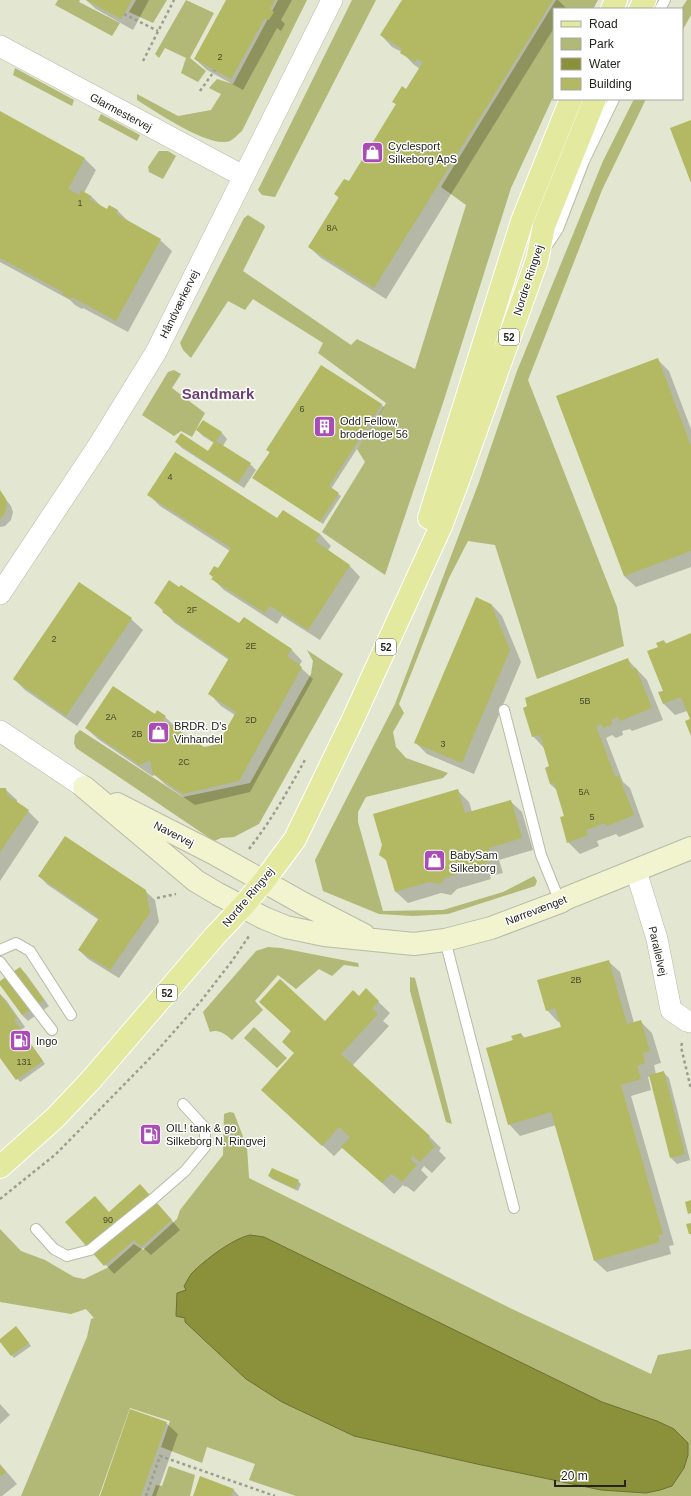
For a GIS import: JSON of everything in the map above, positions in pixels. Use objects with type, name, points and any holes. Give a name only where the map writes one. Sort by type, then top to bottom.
[{"type":"main road","name":"Nordre Ringvej","points":[[419,574],[428,522],[522,221],[571,100]]},
{"type":"main road","name":"Nordre Ringvej","points":[[0,1167],[55,1118],[91,1080],[214,937],[243,906],[264,881],[295,839],[353,719],[441,526],[537,260],[544,226],[595,100]]},
{"type":"street","name":"Håndværkervej","points":[[0,594],[100,443],[156,352],[332,0]]},
{"type":"street","name":"Glarmestervej","points":[[0,46],[243,176]]},
{"type":"street","name":"Navervej","points":[[0,731],[84,787],[264,881]]},
{"type":"street","name":"Navervej","points":[[84,787],[187,875],[218,894],[243,906]]},
{"type":"street","name":"Nørrevænget","points":[[243,906],[264,918],[286,927],[324,935],[414,944],[445,940],[491,928],[560,902],[691,848]]},
{"type":"street","name":"Parallelvej","points":[[636,871],[657,939],[672,1010],[689,1022]]},
{"type":"street","name":"Nørrevænget","points":[[264,881],[304,904],[374,940]]},
{"type":"lane","points":[[537,260],[558,229],[584,161],[614,100]]},
{"type":"lane","points":[[504,710],[541,855],[560,902]]},
{"type":"lane","points":[[445,940],[514,1208]]},
{"type":"lane","points":[[0,950],[16,943],[30,951],[71,1016]]},
{"type":"lane","points":[[0,962],[52,1030]]},
{"type":"lane","points":[[36,1229],[54,1249],[67,1256],[90,1250],[154,1199],[185,1171],[205,1147],[205,1128],[183,1104]]},
{"type":"path","points":[[143,61],[174,0]]},
{"type":"path","points":[[124,14],[158,32]]},
{"type":"path","points":[[200,90],[215,70]]},
{"type":"path","points":[[236,866],[259,836],[287,793],[310,752]]},
{"type":"path","points":[[0,1199],[56,1154],[156,1052],[201,1001],[264,918]]},
{"type":"path","points":[[689,1022],[681,1047],[691,1089]]},
{"type":"path","points":[[146,1496],[160,1456],[275,1496]]},
{"type":"green space","points":[[58,0],[80,0],[79,2],[120,23],[112,36],[55,5]]},
{"type":"green space","points":[[136,0],[167,0],[153,23],[129,12]]},
{"type":"green space","points":[[186,0],[214,13],[190,58],[206,71],[198,82],[181,73],[186,58],[165,48],[159,58],[155,54]]},
{"type":"green space","points":[[278,0],[307,0],[242,131],[232,140],[221,142],[210,140],[183,128],[137,100],[137,94],[178,116],[211,110],[221,94],[209,88],[217,79],[233,84]]},
{"type":"green space","points":[[352,0],[376,0],[275,197],[262,195],[258,190]]},
{"type":"green space","points":[[556,0],[598,0],[594,8],[553,8],[553,97],[511,188],[443,403],[385,575],[322,532],[365,462],[357,449],[386,403],[318,353],[323,343],[253,299],[245,310],[228,301],[191,358],[183,350],[180,343],[244,218],[248,215],[265,227],[243,271],[351,345],[357,339],[415,369],[466,205],[441,187]]},
{"type":"green space","points":[[687,0],[691,0],[691,15],[683,29],[683,8],[682,8]]},
{"type":"green space","points":[[15,68],[74,100],[72,106],[13,75]]},
{"type":"green space","points":[[634,100],[646,100],[602,190],[528,380],[617,607],[624,646],[537,679],[495,545],[468,541],[449,578],[399,704],[404,713],[393,732],[396,747],[406,758],[448,773],[443,778],[366,797],[358,812],[358,822],[383,911],[443,910],[503,892],[534,876],[537,881],[535,886],[448,914],[413,916],[379,914],[323,891],[315,860],[395,704],[479,482],[517,371],[603,161]]},
{"type":"green space","points":[[101,114],[140,135],[137,141],[98,120]]},
{"type":"green space","points":[[159,151],[168,151],[176,156],[163,179],[149,172],[148,167]]},
{"type":"green space","points":[[174,370],[181,374],[172,388],[205,413],[192,437],[181,431],[174,436],[142,415],[168,372]]},
{"type":"green space","points":[[307,650],[343,674],[259,824],[234,837],[221,838],[214,841],[76,748],[74,743],[75,735],[80,730],[183,797],[250,783],[311,674],[313,661]]},
{"type":"green space","points":[[268,947],[281,948],[358,963],[359,967],[344,965],[332,976],[319,969],[296,989],[278,975],[255,1001],[263,1010],[232,1040],[219,1032],[210,1032],[203,1012],[256,951]]},
{"type":"green space","points":[[410,977],[415,978],[452,1124],[446,1122],[410,991]]},
{"type":"green space","points":[[254,1027],[287,1058],[277,1068],[244,1038]]},
{"type":"green space","points":[[230,1112],[234,1113],[247,1147],[249,1178],[512,1309],[651,1374],[658,1355],[691,1349],[691,1496],[296,1496],[249,1480],[255,1464],[207,1447],[202,1463],[161,1447],[170,1421],[130,1408],[99,1496],[21,1496],[87,1337],[91,1319],[94,1318],[86,1309],[71,1314],[0,1302],[0,1229],[21,1251],[45,1260],[74,1277],[84,1279],[107,1268],[134,1244],[143,1250],[177,1219],[180,1210],[223,1155],[224,1114]]},
{"type":"green space","points":[[169,1466],[195,1475],[190,1496],[152,1496],[156,1485],[162,1486]]},
{"type":"water","points":[[250,1235],[264,1237],[602,1402],[657,1421],[674,1429],[688,1443],[688,1455],[684,1468],[672,1486],[660,1490],[646,1493],[601,1490],[354,1436],[282,1402],[246,1379],[185,1322],[185,1318],[176,1316],[177,1293],[186,1290],[184,1286],[192,1273],[211,1256],[227,1245]]},
{"type":"building","points":[[86,0],[132,0],[121,19]]},
{"type":"building","points":[[226,0],[275,0],[270,9],[274,12],[269,20],[265,18],[231,79],[194,59]]},
{"type":"building","points":[[402,0],[553,0],[374,288],[308,247],[339,197],[334,194],[344,179],[349,181],[396,104],[392,102],[402,86],[406,89],[423,62],[417,59],[415,62],[400,53],[402,49],[380,35]]},
{"type":"building","points":[[0,111],[85,158],[68,189],[79,195],[81,190],[91,196],[89,199],[107,209],[109,205],[118,210],[116,214],[161,239],[116,321],[72,297],[71,299],[62,294],[63,292],[0,258]]},
{"type":"building","points":[[691,120],[691,183],[670,128]]},
{"type":"building","points":[[658,358],[691,446],[691,551],[624,576],[556,396]]},
{"type":"building","name":"Odd Fellow, broderloge 56","points":[[321,365],[382,404],[329,486],[339,493],[320,522],[252,478],[270,452],[266,450]]},
{"type":"building","points":[[203,420],[222,432],[216,441],[251,463],[238,483],[175,442],[181,433],[208,451],[214,442],[196,430]]},
{"type":"building","points":[[175,452],[277,518],[283,510],[320,534],[315,541],[350,565],[308,630],[270,606],[265,613],[211,579],[213,577],[209,574],[214,566],[218,568],[231,548],[147,495]]},
{"type":"building","points":[[0,490],[6,499],[7,505],[5,513],[0,519]]},
{"type":"building","points":[[169,580],[179,587],[181,585],[239,623],[244,617],[292,649],[287,656],[302,667],[239,781],[183,794],[153,774],[150,760],[140,765],[85,728],[113,686],[155,714],[157,710],[166,716],[163,720],[204,747],[218,744],[236,712],[208,694],[229,658],[162,612],[164,610],[154,603]]},
{"type":"building","points":[[79,582],[132,618],[66,716],[13,679]]},
{"type":"building","points":[[476,597],[491,604],[510,650],[462,763],[414,743]]},
{"type":"building","points":[[691,633],[691,736],[685,721],[690,719],[681,697],[663,704],[658,692],[663,691],[647,651],[658,647],[656,643],[664,640],[665,644]]},
{"type":"building","points":[[628,658],[632,669],[636,668],[652,708],[620,721],[618,717],[611,720],[613,724],[603,728],[601,724],[596,726],[615,776],[619,776],[634,815],[607,826],[605,823],[586,830],[588,835],[567,843],[560,817],[564,816],[554,783],[550,784],[545,768],[549,766],[540,735],[532,737],[523,708],[527,706],[525,698]]},
{"type":"building","points":[[0,788],[6,788],[7,795],[29,810],[0,852]]},
{"type":"building","points":[[458,789],[465,813],[511,800],[522,838],[489,848],[492,861],[480,865],[480,867],[445,878],[440,884],[429,882],[395,892],[386,860],[379,855],[382,845],[373,814]]},
{"type":"building","points":[[65,836],[146,890],[150,913],[110,970],[78,950],[99,918],[38,876]]},
{"type":"building","points":[[609,960],[627,1024],[641,1020],[650,1051],[643,1053],[645,1063],[637,1066],[641,1079],[621,1085],[663,1234],[658,1235],[660,1242],[594,1261],[551,1112],[508,1125],[486,1048],[513,1040],[511,1036],[521,1033],[523,1038],[561,1027],[555,1008],[546,1011],[537,980]]},
{"type":"building","points":[[20,967],[44,1000],[22,1015],[0,985],[0,981]]},
{"type":"building","points":[[280,979],[325,1021],[353,990],[359,996],[366,988],[379,1001],[372,1009],[378,1014],[341,1054],[430,1136],[428,1139],[435,1146],[420,1162],[413,1156],[410,1159],[417,1165],[402,1182],[391,1174],[382,1183],[341,1147],[350,1137],[339,1127],[322,1146],[261,1090],[294,1053],[282,1042],[291,1031],[259,1002]]},
{"type":"building","points":[[0,994],[17,1018],[14,1020],[43,1061],[16,1080],[0,1058]]},
{"type":"building","points":[[664,1071],[685,1154],[670,1158],[649,1075]]},
{"type":"building","points":[[272,1168],[299,1180],[295,1189],[268,1176]]},
{"type":"building","points":[[140,1184],[172,1220],[141,1247],[134,1240],[104,1266],[65,1222],[95,1196],[109,1212]]},
{"type":"building","points":[[691,1200],[691,1213],[688,1214],[685,1202]]},
{"type":"building","points":[[691,1223],[691,1234],[689,1234],[686,1224]]},
{"type":"building","points":[[16,1326],[29,1343],[11,1356],[0,1342],[0,1339]]},
{"type":"building","points":[[130,1409],[167,1422],[141,1496],[100,1496]]},
{"type":"building","points":[[0,1465],[6,1472],[0,1477]]},
{"type":"building","points":[[200,1476],[234,1489],[231,1496],[193,1496]]},
{"type":"place","name":"Cyclesport Silkeborg ApS","points":[[372,152]]},
{"type":"place","name":"Odd Fellow, broderloge 56","points":[[324,427]]},
{"type":"place","name":"BRDR. D's Vinhandel","points":[[158,732]]},
{"type":"place","name":"BabySam Silkeborg","points":[[435,861]]},
{"type":"place","name":"Ingo","points":[[20,1041]]},
{"type":"place","name":"OIL! tank & go Silkeborg N. Ringvej","points":[[151,1134]]},
{"type":"district","name":"Sandmark","points":[[218,394]]}]
